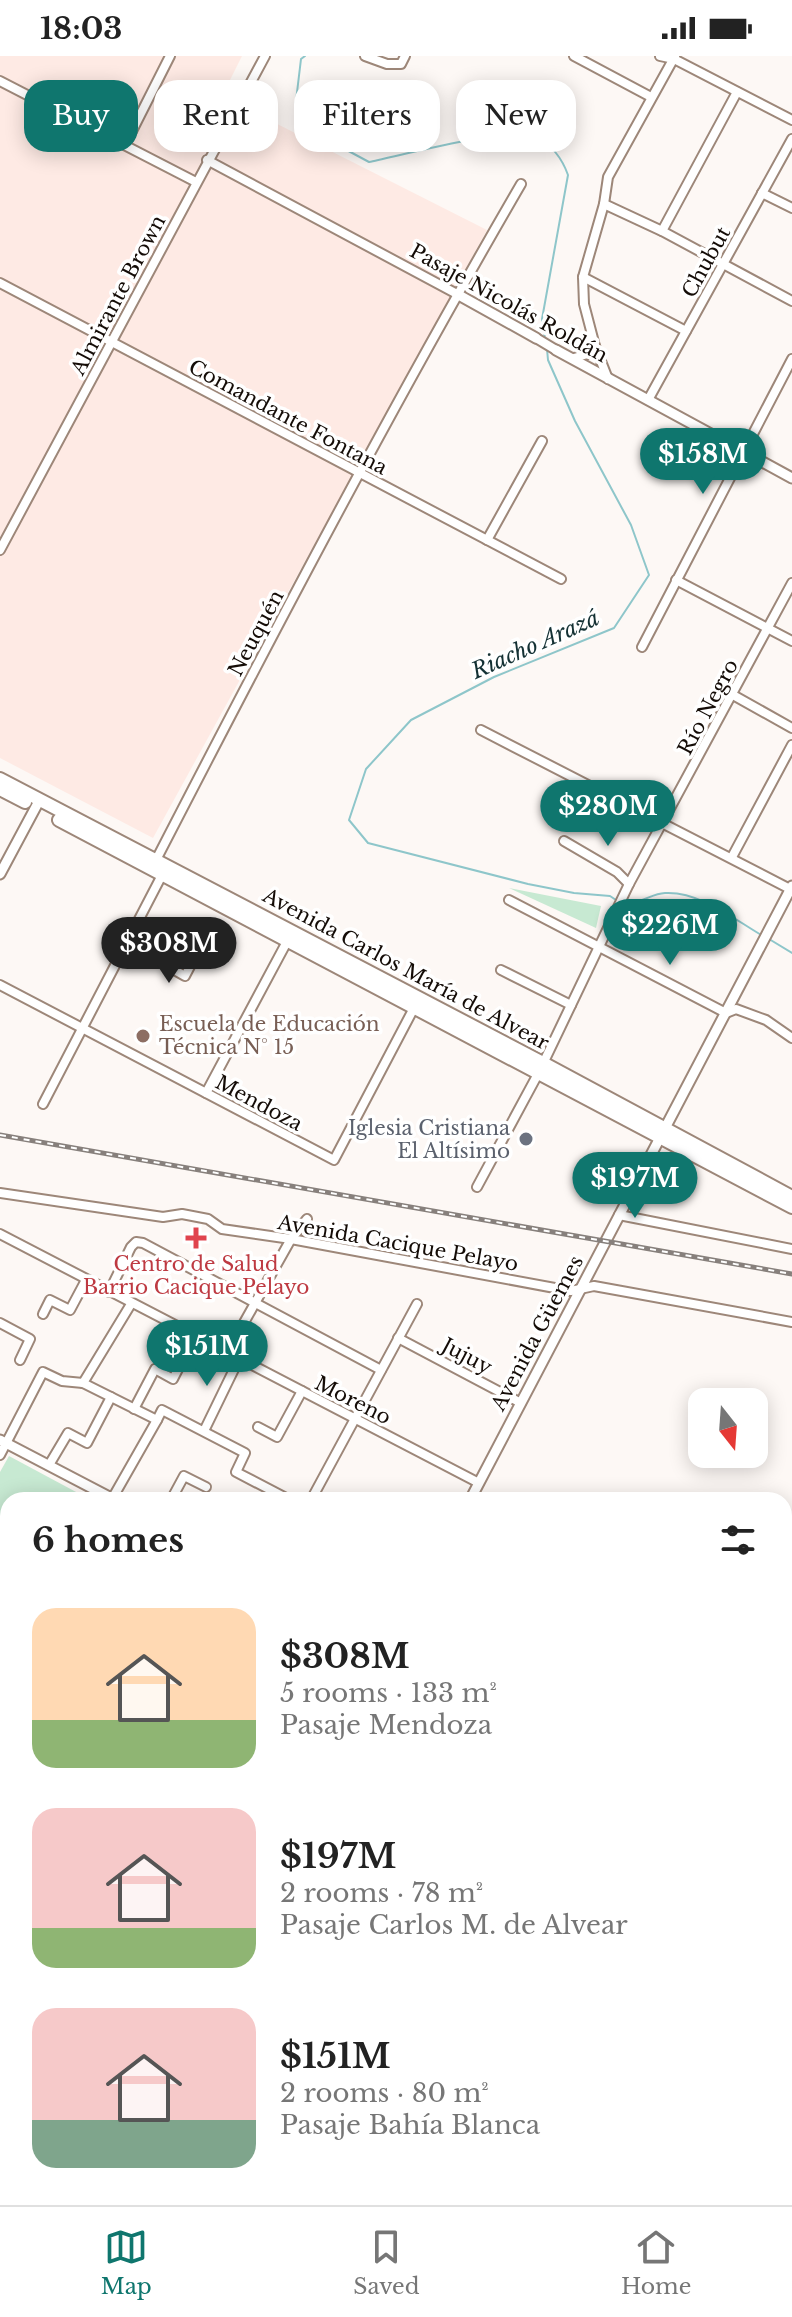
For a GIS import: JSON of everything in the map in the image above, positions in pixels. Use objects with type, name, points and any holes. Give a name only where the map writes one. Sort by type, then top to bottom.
[{"type":"main road","name":"Avenida Carlos María de Alvear","points":[[0,779],[37,804],[162,875],[290,936]]},
{"type":"main road","name":"Avenida Carlos María de Alvear","points":[[0,789],[156,860],[290,936],[541,1068],[792,1207]]},
{"type":"main road","name":"Avenida Carlos María de Alvear","points":[[661,1133],[792,1197]]},
{"type":"street","points":[[138,119],[170,56]]},
{"type":"street","name":"Almirante Brown","points":[[0,550],[265,56]]},
{"type":"street","points":[[365,56],[387,64],[403,60]]},
{"type":"street","points":[[574,56],[589,59],[651,97]]},
{"type":"street","points":[[660,56],[674,57],[792,120]]},
{"type":"street","points":[[608,379],[584,304],[583,277],[604,204],[608,177],[674,57]]},
{"type":"street","points":[[0,81],[24,93]]},
{"type":"street","points":[[662,231],[737,92]]},
{"type":"street","name":"Chubut","points":[[648,400],[792,139]]},
{"type":"street","points":[[138,152],[196,182]]},
{"type":"street","name":"Pasaje Nicolás Roldán","points":[[207,160],[792,478]]},
{"type":"street","name":"Neuquén","points":[[156,860],[359,473],[521,184]]},
{"type":"street","points":[[762,193],[792,208]]},
{"type":"street","points":[[604,204],[662,231],[792,301]]},
{"type":"street","points":[[583,277],[686,331]]},
{"type":"street","name":"Comandante Fontana","points":[[0,283],[561,579]]},
{"type":"street","points":[[574,358],[591,353],[595,346]]},
{"type":"street","points":[[642,647],[792,359]]},
{"type":"street","points":[[487,540],[542,441]]},
{"type":"street","points":[[676,580],[792,641]]},
{"type":"street","name":"Río Negro","points":[[477,1187],[541,1068],[629,884],[792,583]]},
{"type":"street","points":[[733,695],[792,728]]},
{"type":"street","points":[[481,730],[791,887]]},
{"type":"street","points":[[732,857],[792,745]]},
{"type":"street","points":[[0,874],[37,804]]},
{"type":"street","points":[[564,841],[617,872],[629,884]]},
{"type":"street","points":[[43,1104],[162,875],[156,860]]},
{"type":"street","name":"Avenida Güemes","points":[[474,1492],[791,887]]},
{"type":"street","points":[[509,900],[726,1013],[736,1009],[766,1020],[792,1038]]},
{"type":"street","points":[[206,1093],[290,936]]},
{"type":"street","points":[[125,942],[185,976],[197,953]]},
{"type":"street","points":[[501,970],[571,1005]]},
{"type":"street","name":"Mendoza","points":[[0,985],[334,1160],[417,1003]]},
{"type":"street","name":"Avenida Cacique Pelayo","points":[[0,1193],[163,1217],[182,1214],[208,1219],[222,1229],[571,1291],[594,1286],[792,1322]]},
{"type":"street","points":[[619,1215],[792,1249]]},
{"type":"street","points":[[227,1353],[291,1239],[307,1219]]},
{"type":"street","name":"Moreno","points":[[0,1234],[479,1483]]},
{"type":"street","points":[[109,1292],[136,1242],[381,1370]]},
{"type":"street","points":[[43,1314],[50,1300],[70,1310],[86,1280]]},
{"type":"street","points":[[83,1383],[131,1304]]},
{"type":"street","points":[[318,1492],[417,1304]]},
{"type":"street","points":[[0,1323],[30,1339],[20,1360]]},
{"type":"street","points":[[134,1409],[155,1369],[173,1379],[195,1336]]},
{"type":"street","name":"Jujuy","points":[[398,1338],[521,1403]]},
{"type":"street","points":[[204,1431],[239,1359]]},
{"type":"street","points":[[0,1455],[3,1441],[43,1372],[62,1381],[83,1383],[157,1420]]},
{"type":"street","points":[[258,1427],[277,1437],[302,1391]]},
{"type":"street","points":[[49,1465],[68,1433],[87,1443],[111,1397]]},
{"type":"street","points":[[117,1492],[162,1410],[245,1453],[236,1472],[275,1492]]},
{"type":"street","points":[[3,1441],[100,1492]]},
{"type":"street","points":[[175,1492],[184,1476],[206,1487]]},
{"type":"shaded area","points":[[0,56],[242,56],[230,80],[154,80],[154,152],[278,152],[278,124],[294,132],[294,152],[333,152],[487,230],[153,838],[0,758]]},
{"type":"green space","points":[[509,888],[601,906],[596,928]]},
{"type":"green space","points":[[9,1456],[76,1492],[0,1492],[0,1472]]},
{"type":"waterway","name":"Riacho Arazá","points":[[305,56],[301,59],[295,109],[315,133],[369,162],[482,138],[524,134],[537,137],[556,153],[568,175],[542,319],[545,339]]},
{"type":"waterway","name":"Riacho Arazá","points":[[547,349],[548,360],[575,421],[631,525],[649,575],[614,628],[494,677],[411,720],[366,769],[349,820],[368,843],[528,884],[610,896],[616,900]]},
{"type":"waterway","name":"Riacho Arazá","points":[[622,902],[636,902],[665,893],[691,897],[717,908],[763,936]]},
{"type":"waterway","name":"Riacho Arazá","points":[[769,939],[792,953]]},
{"type":"railway","points":[[0,1135],[792,1274]]},
{"type":"place","name":"Escuela de Educación Técnica N° 15","points":[[143,1036]]},
{"type":"place","name":"Iglesia Cristiana El Altísimo","points":[[526,1139]]},
{"type":"place","name":"Centro de Salud Barrio Cacique Pelayo","points":[[196,1238]]}]
